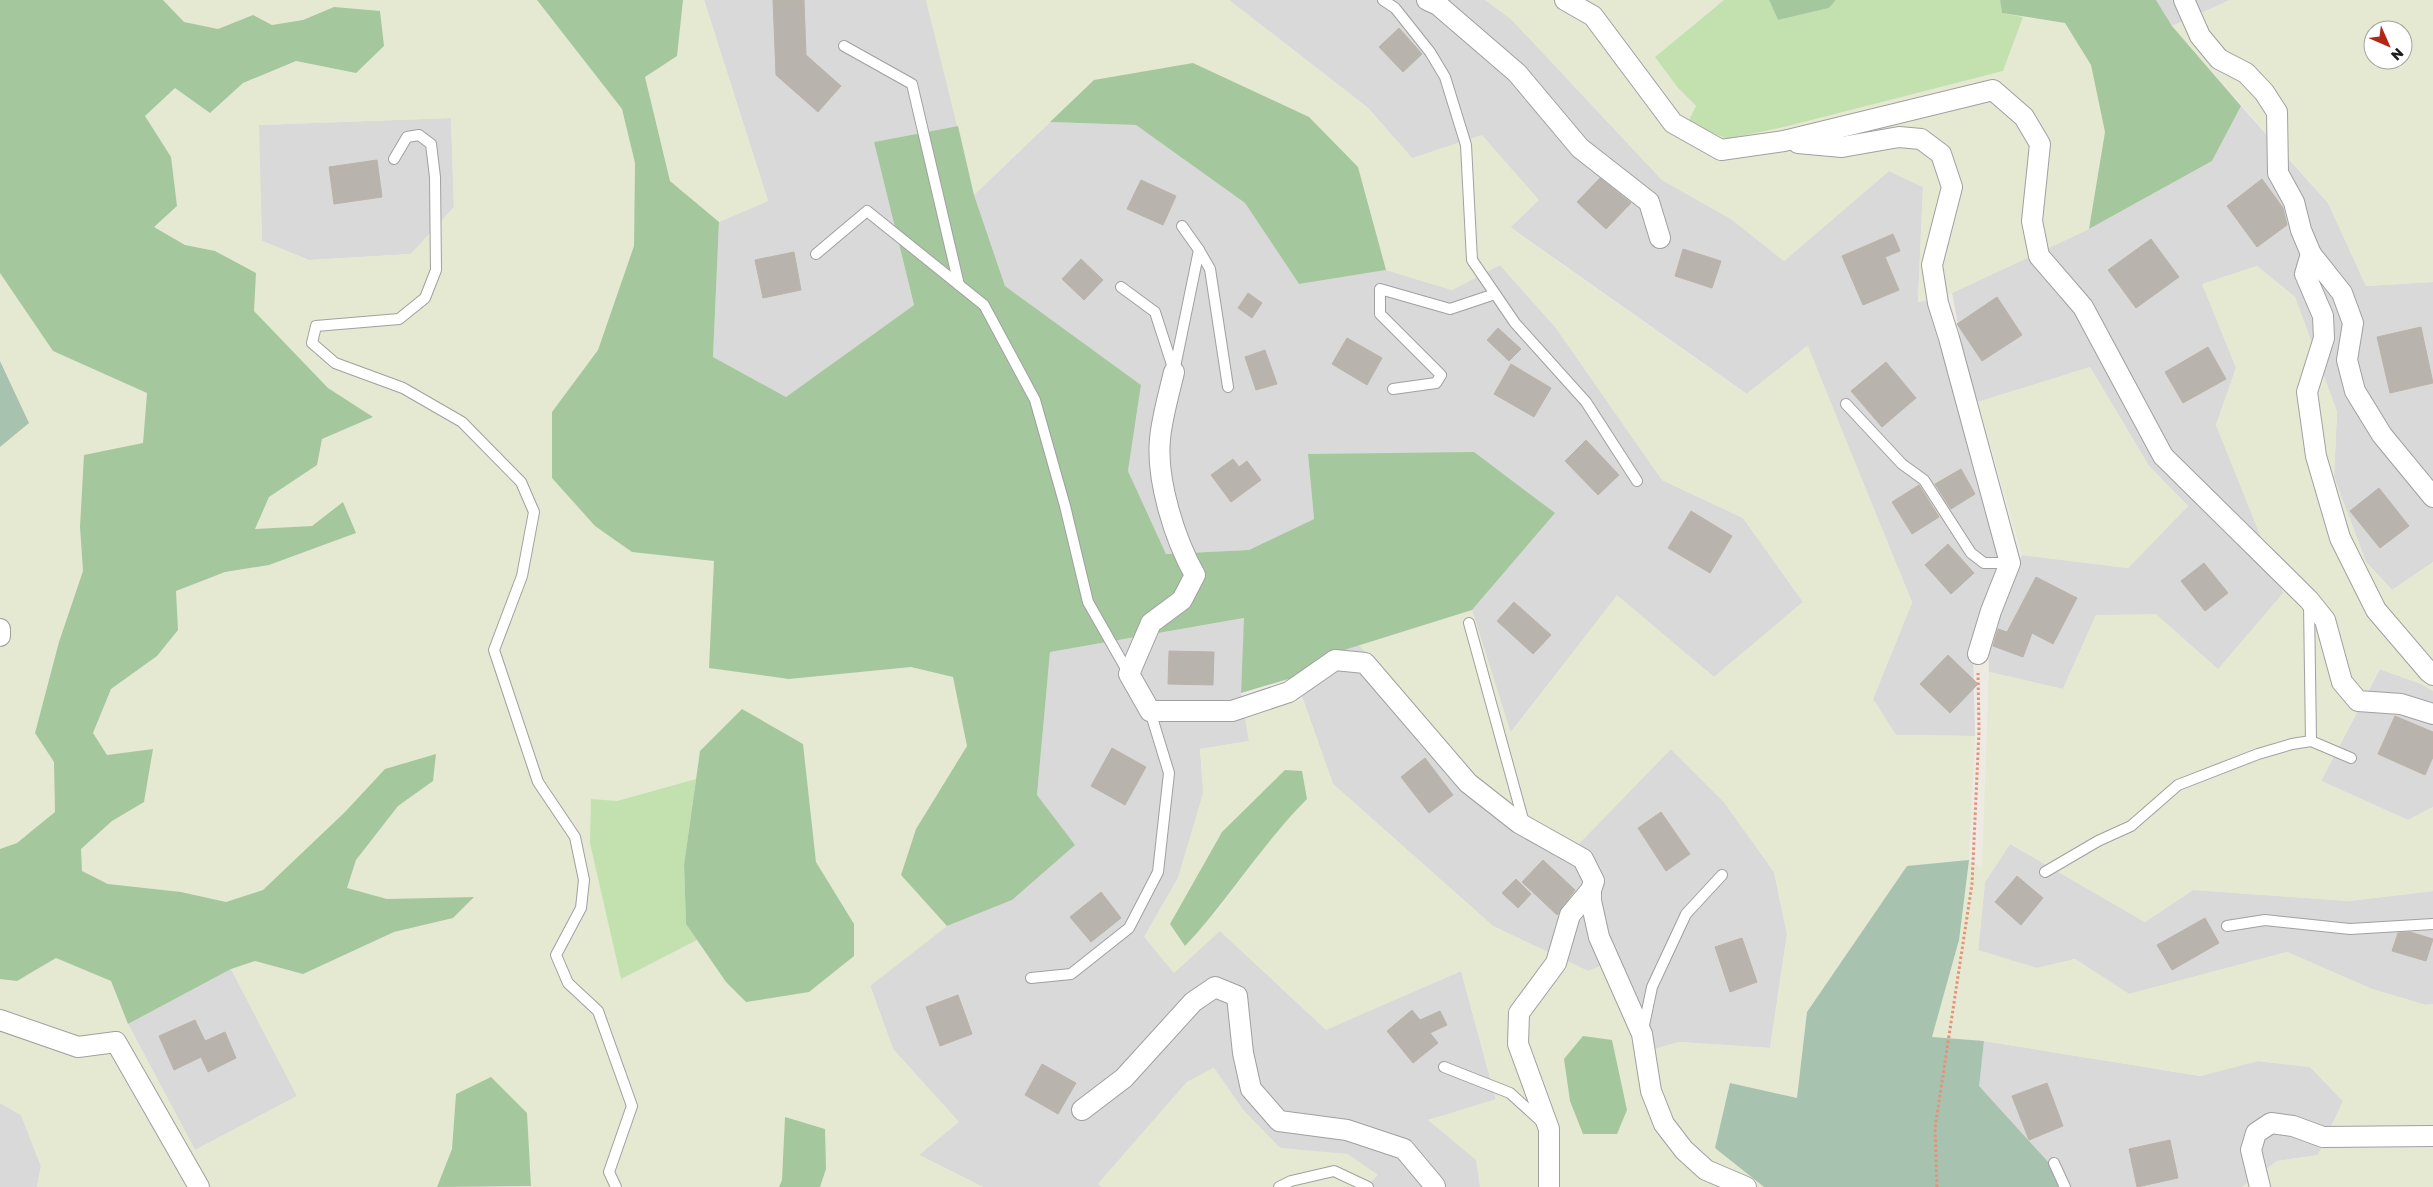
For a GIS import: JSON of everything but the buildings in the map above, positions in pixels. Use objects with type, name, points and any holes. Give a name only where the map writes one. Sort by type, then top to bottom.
[{"type":"street","points":[[1427,0],[1438,5],[1517,73],[1580,148],[1648,202],[1660,238]]},
{"type":"street","points":[[1565,0],[1593,16],[1673,123],[1722,150],[1784,141],[1993,90],[2024,117],[2040,144],[2032,222],[2040,256],[2083,308],[2163,456],[2309,600],[2326,620],[2342,682],[2358,701],[2400,704],[2433,714]]},
{"type":"street","points":[[2184,0],[2200,36],[2212,52],[2219,59],[2246,73],[2264,92],[2277,112],[2279,137],[2278,173],[2294,202],[2301,230],[2311,254],[2342,292],[2352,323],[2347,360],[2355,391],[2382,435],[2433,497]]},
{"type":"street","points":[[1784,141],[1842,147],[1899,137],[1921,139],[1941,154],[1952,187],[1932,265],[1938,303],[2010,563],[1991,611],[1978,654]]},
{"type":"street","points":[[2311,254],[2305,274],[2323,316],[2324,338],[2307,392],[2316,456],[2337,529],[2376,610],[2433,675]]},
{"type":"street","points":[[1174,372],[1160,440],[1164,494],[1181,551],[1195,576],[1182,600],[1151,623],[1130,674],[1150,711],[1232,711],[1289,692],[1335,660],[1365,663],[1468,784],[1525,826],[1583,859],[1594,881],[1591,890],[1591,902],[1599,937],[1642,1034],[1651,1091],[1664,1124],[1684,1150],[1706,1170],[1746,1187]]},
{"type":"street","points":[[0,628],[0,636]]},
{"type":"street","points":[[1549,1187],[1549,1129],[1518,1044],[1520,1013],[1556,963],[1570,915],[1591,890]]},
{"type":"street","points":[[1082,1110],[1124,1078],[1193,1002],[1215,987],[1237,996],[1243,1053],[1251,1089],[1279,1121],[1347,1130],[1404,1149],[1439,1187]]},
{"type":"street","points":[[0,1020],[78,1047],[116,1042],[199,1187]]},
{"type":"street","points":[[2260,1187],[2251,1150],[2256,1133],[2271,1123],[2293,1126],[2322,1137],[2433,1136]]},
{"type":"lane","points":[[1383,0],[1395,8],[1430,52],[1445,77],[1466,145],[1472,260],[1515,323],[1586,402],[1637,481]]},
{"type":"lane","points":[[844,46],[912,84],[959,285]]},
{"type":"lane","points":[[394,158],[407,137],[419,135],[431,144],[435,177],[436,270],[425,298],[399,319],[316,326],[312,343],[334,363],[403,388],[462,422],[521,482],[534,512],[522,576],[494,650],[538,782],[575,837],[584,880],[580,908],[556,956],[568,983],[598,1011],[632,1106],[609,1172],[616,1187]]},
{"type":"lane","points":[[816,254],[867,211],[984,305],[1035,400],[1065,506],[1088,602],[1130,674]]},
{"type":"lane","points":[[1182,226],[1210,269],[1228,387]]},
{"type":"lane","points":[[1174,372],[1199,250]]},
{"type":"lane","points":[[1121,287],[1155,312],[1174,372]]},
{"type":"lane","points":[[1393,389],[1436,383],[1441,376],[1380,314],[1380,289],[1450,309],[1495,294]]},
{"type":"lane","points":[[1846,404],[1902,464],[1924,480],[1971,553],[1984,563],[2010,563]]},
{"type":"lane","points":[[2309,600],[2311,741]]},
{"type":"lane","points":[[1468,623],[1525,826]]},
{"type":"lane","points":[[1031,978],[1071,974],[1130,928],[1158,872],[1168,773],[1150,711]]},
{"type":"lane","points":[[2045,872],[2098,841],[2131,826],[2178,785],[2258,754],[2292,744],[2311,741],[2352,758]]},
{"type":"lane","points":[[1642,1034],[1652,987],[1686,914],[1722,875]]},
{"type":"lane","points":[[2227,926],[2265,920],[2350,929],[2433,924]]},
{"type":"lane","points":[[1444,1067],[1510,1093],[1549,1129]]},
{"type":"lane","points":[[2054,1163],[2065,1187]]},
{"type":"lane","points":[[1279,1187],[1292,1181],[1334,1171],[1368,1187]]},
{"type":"path","points":[[1937,1187],[1935,1128],[1972,884],[1979,731],[1978,654]]},
{"type":"shaded area","points":[[704,0],[926,0],[958,126],[874,142],[914,305],[786,397],[713,357],[719,222],[768,201]]},
{"type":"shaded area","points":[[1229,0],[1485,0],[1511,19],[1662,180],[1731,219],[1784,261],[1889,171],[1923,187],[1918,302],[1926,300],[2004,562],[1973,649],[1975,736],[1896,735],[1873,699],[1912,602],[1807,346],[1747,394],[1412,158],[1368,108]]},
{"type":"shaded area","points":[[2156,0],[2230,0],[2172,26]]},
{"type":"shaded area","points":[[2241,106],[2328,203],[2366,286],[2433,282],[2433,562],[2392,590],[2366,562],[2334,477],[2337,412],[2295,297],[2257,266],[2203,284],[2236,368],[2216,425],[2284,593],[2218,670],[2096,615],[2063,689],[1989,672],[1988,638],[2022,555],[2128,568],[2188,506],[2149,466],[2090,367],[1978,402],[1966,366],[1952,293],[2089,229],[2212,161]]},
{"type":"shaded area","points":[[451,118],[454,207],[411,254],[309,260],[262,241],[258,125]]},
{"type":"shaded area","points":[[1050,122],[1136,125],[1245,203],[1299,284],[1386,270],[1452,290],[1500,265],[1556,328],[1662,480],[1743,518],[1803,602],[1714,677],[1617,596],[1510,733],[1472,610],[1555,513],[1308,454],[1314,519],[1249,550],[1166,554],[1128,471],[1141,385],[1005,286],[974,195]]},
{"type":"shaded area","points":[[1245,618],[1241,693],[1249,741],[1200,749],[1204,793],[1178,878],[1144,937],[1220,931],[1326,1029],[1461,971],[1496,1100],[1428,1120],[1477,1160],[1480,1187],[1366,1187],[1377,1175],[1348,1155],[1280,1148],[1243,1110],[1214,1068],[1187,1082],[1098,1184],[1102,1187],[983,1187],[919,1155],[958,1121],[893,1049],[870,985],[947,926],[1012,900],[1037,795],[1050,652]]},
{"type":"shaded area","points":[[1359,645],[1484,784],[1671,749],[1724,802],[1774,872],[1787,934],[1770,1048],[1679,1042],[1651,1050],[1588,971],[1493,926],[1333,784],[1295,677],[1325,656]]},
{"type":"shaded area","points":[[2380,669],[2421,684],[2433,691],[2433,807],[2408,820],[2321,781]]},
{"type":"shaded area","points":[[2010,844],[2145,922],[2193,890],[2349,901],[2433,891],[2433,1004],[2426,1005],[2372,989],[2287,952],[2129,994],[2075,959],[2037,968],[1978,951],[1985,882]]},
{"type":"shaded area","points":[[231,969],[297,1096],[195,1150],[128,1024]]},
{"type":"shaded area","points":[[1984,1041],[2200,1076],[2258,1061],[2310,1067],[2343,1101],[2318,1155],[2277,1161],[2242,1187],[2071,1187],[1978,1086]]},
{"type":"shaded area","points":[[0,1103],[21,1115],[41,1166],[37,1187],[0,1187]]},
{"type":"green space","points":[[0,0],[163,0],[184,22],[218,29],[253,15],[272,25],[303,20],[334,7],[380,11],[384,46],[356,73],[296,61],[243,83],[210,113],[175,88],[145,116],[171,157],[177,206],[154,227],[185,245],[215,251],[256,273],[254,311],[328,388],[373,417],[322,439],[317,465],[269,497],[255,529],[312,526],[343,502],[356,533],[269,565],[225,572],[176,591],[178,630],[157,656],[111,689],[93,733],[107,755],[153,749],[144,802],[112,821],[81,849],[82,871],[108,884],[181,892],[226,902],[263,890],[345,812],[385,769],[436,754],[433,781],[398,806],[356,860],[347,888],[387,899],[474,897],[453,918],[394,932],[303,974],[255,961],[231,969],[128,1024],[111,981],[56,958],[17,981],[0,979],[0,849],[17,843],[55,812],[54,762],[35,733],[59,642],[83,571],[80,527],[84,455],[143,443],[147,393],[53,351],[0,273]]},
{"type":"green space","points":[[163,0],[537,0],[622,109],[635,163],[634,246],[598,350],[552,412],[632,552],[714,561],[789,679],[911,667],[953,677],[967,746],[916,829],[901,875],[947,926],[870,986],[893,1049],[959,1122],[919,1155],[983,1187],[820,1187],[826,1169],[782,1180],[779,1187],[530,1187],[531,1165],[456,1094],[452,1149],[437,1187],[37,1187],[41,1166],[21,1115],[0,1103],[0,979],[17,981],[56,958],[111,981],[128,1024],[195,1150],[297,1096],[231,969],[255,961],[303,974],[394,932],[453,918],[473,897],[387,899],[347,888],[356,860],[398,806],[433,781],[385,769],[345,812],[264,890],[226,902],[181,892],[108,884],[82,871],[81,849],[112,821],[144,802],[153,749],[107,755],[93,733],[111,689],[157,656],[175,591],[225,572],[269,565],[355,533],[343,502],[313,526],[255,529],[269,497],[317,465],[322,439],[372,417],[328,388],[254,311],[215,251],[185,245],[154,227],[171,157],[145,116],[175,88],[210,113],[243,83],[296,61],[356,73],[334,7],[303,20],[272,25],[253,15],[218,29],[184,22]],"holes":[[[451,118],[454,207],[411,254],[309,260],[262,241],[259,125]],[[803,744],[816,862],[854,924],[726,982],[697,940],[621,979],[608,915],[591,800],[617,801],[696,779],[700,751]]]},
{"type":"green space","points":[[537,0],[683,0],[677,56],[645,77],[670,181],[719,222],[713,357],[786,397],[914,305],[874,142],[958,126],[974,195],[1005,286],[1141,385],[1128,471],[1166,554],[1249,550],[1314,519],[1308,454],[1474,452],[1555,513],[1472,610],[1325,656],[1295,677],[1241,693],[1244,618],[1050,652],[1037,795],[1075,845],[1012,900],[947,926],[901,875],[916,829],[967,746],[953,677],[911,667],[789,679],[709,668],[714,561],[632,552],[595,526],[552,478],[552,412],[598,350],[634,246],[635,163],[622,109]]},
{"type":"green space","points":[[683,0],[704,0],[768,201],[719,222],[670,181],[645,77],[677,56]]},
{"type":"green space","points":[[926,0],[1229,0],[1368,108],[1412,158],[1482,135],[1539,200],[1510,228],[1746,394],[1808,346],[1912,603],[1873,699],[1896,735],[1975,736],[1969,860],[1982,868],[1989,672],[2063,689],[2096,615],[2156,614],[2218,669],[2283,593],[2216,425],[2236,368],[2202,284],[2257,266],[2295,297],[2337,412],[2334,477],[2366,562],[2392,590],[2433,562],[2433,691],[2421,684],[2379,669],[2321,781],[2408,820],[2433,807],[2433,891],[2349,901],[2193,890],[2145,922],[2010,844],[1985,882],[1978,950],[2037,968],[2075,959],[2129,994],[2287,952],[2372,989],[2426,1005],[2433,1004],[2433,1187],[2242,1187],[2277,1161],[2318,1155],[2343,1101],[2310,1067],[2258,1061],[2200,1076],[1984,1041],[1932,1037],[1959,940],[1807,1012],[1797,1098],[1730,1084],[1715,1148],[1764,1187],[1480,1187],[1476,1160],[1428,1120],[1496,1099],[1461,971],[1326,1030],[1220,931],[1174,973],[1144,937],[1178,878],[1203,793],[1200,749],[1249,741],[1245,718],[1303,699],[1333,784],[1493,926],[1588,971],[1617,959],[1651,1050],[1679,1042],[1770,1048],[1787,934],[1774,872],[1724,802],[1671,749],[1577,846],[1502,800],[1484,784],[1359,645],[1472,610],[1511,733],[1617,595],[1714,677],[1803,602],[1743,518],[1662,480],[1556,328],[1500,265],[1452,290],[1386,270],[1358,167],[1094,80],[974,195]],"holes":[[[1307,799],[1281,825],[1215,914],[1171,924],[1222,832]]]},
{"type":"green space","points":[[1485,0],[1724,0],[1655,57],[1678,88],[1727,139],[1788,126],[2003,71],[2023,17],[2065,23],[2091,65],[2105,132],[2089,229],[1952,293],[1918,302],[1923,187],[1889,171],[1784,261],[1731,219],[1662,180],[1511,19]]},
{"type":"green space","points":[[1724,0],[1769,0],[1778,20],[1829,8],[1836,0],[2000,0],[2002,13],[2023,17],[2003,71],[1788,126],[1727,139],[1688,122],[1696,106],[1678,88],[1655,57]]},
{"type":"green space","points":[[1769,0],[1836,0],[1829,8],[1778,20]]},
{"type":"green space","points":[[2000,0],[2156,0],[2172,26],[2241,106],[2212,161],[2089,229],[2105,132],[2091,65],[2065,23],[2002,13]]},
{"type":"green space","points":[[2230,0],[2433,0],[2433,282],[2366,286],[2328,203],[2172,26]]},
{"type":"green space","points":[[1193,63],[1309,117],[1358,167],[1386,270],[1299,284],[1245,203],[1136,125],[1050,122],[1094,80]]},
{"type":"green space","points":[[0,273],[53,351],[147,392],[143,443],[80,527],[83,571],[59,642],[35,733],[54,762],[55,813],[17,843],[0,849],[0,447],[29,422],[0,360]]},
{"type":"green space","points":[[0,361],[29,423],[0,447]]},
{"type":"green space","points":[[2090,367],[2149,466],[2188,506],[2128,568],[2022,555],[1978,402]]},
{"type":"green space","points":[[742,709],[803,744],[816,862],[854,924],[854,956],[809,992],[746,1002],[726,982],[686,924],[684,865],[700,751]]},
{"type":"green space","points":[[1285,770],[1302,771],[1307,799],[1275,834],[1216,910],[1185,946],[1170,924],[1222,832]]},
{"type":"green space","points":[[696,779],[684,865],[686,924],[697,940],[621,979],[590,843],[591,799],[617,801]]},
{"type":"green space","points":[[1969,860],[1959,940],[1932,1037],[1984,1041],[1979,1086],[2071,1187],[1764,1187],[1715,1148],[1730,1083],[1797,1098],[1807,1012],[1907,866]]},
{"type":"green space","points":[[1583,1036],[1612,1040],[1627,1110],[1617,1134],[1583,1134],[1570,1101],[1564,1059]]},
{"type":"green space","points":[[1214,1068],[1243,1110],[1280,1148],[1348,1154],[1378,1175],[1366,1187],[1102,1187],[1098,1184],[1187,1082]]},
{"type":"green space","points":[[491,1077],[527,1113],[531,1186],[437,1187],[452,1149],[456,1094]]},
{"type":"green space","points":[[785,1117],[825,1129],[826,1169],[820,1187],[779,1187],[782,1180]]}]
